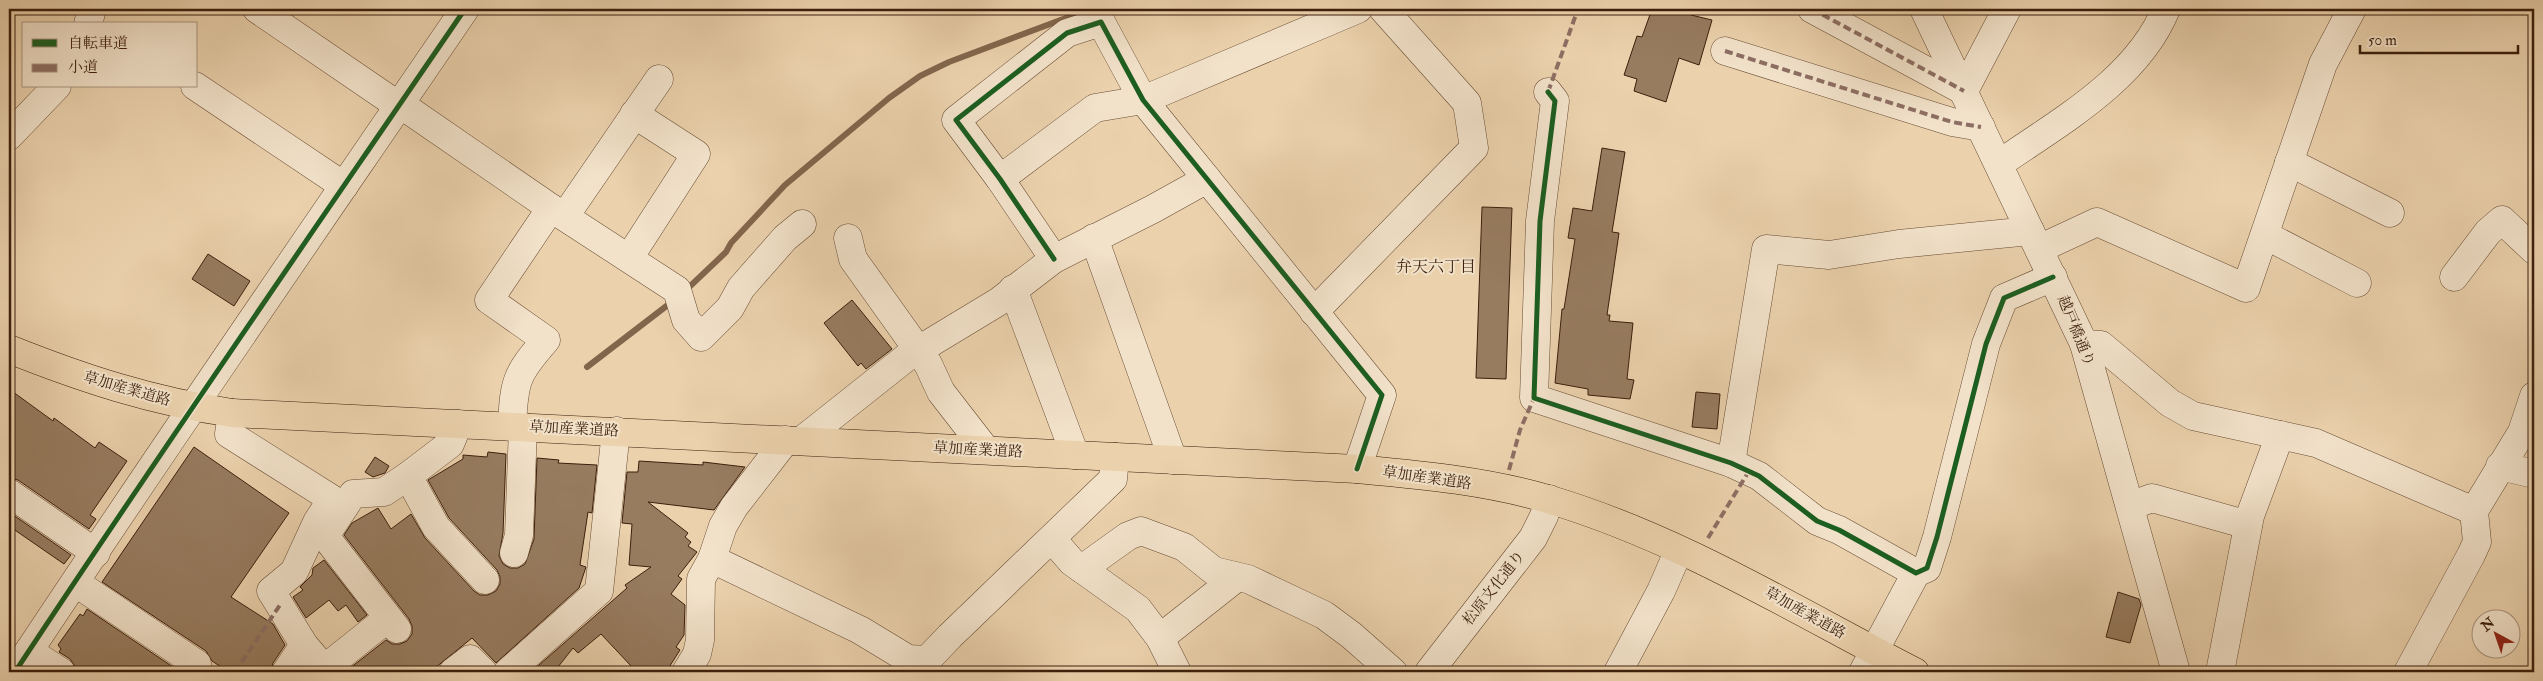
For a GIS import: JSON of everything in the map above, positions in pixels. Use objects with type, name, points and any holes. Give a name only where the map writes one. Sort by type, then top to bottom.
[{"type":"main road","name":"草加産業道路","points":[[9,349],[98,383],[150,398],[232,413],[1357,469],[1418,475],[1549,499],[1631,528],[1735,575],[1868,662],[1915,672]]},
{"type":"street","points":[[257,9],[677,290],[686,320],[701,337],[730,308],[741,288],[802,224]]},
{"type":"street","points":[[61,672],[22,662],[192,407],[264,305],[465,9]]},
{"type":"street","points":[[1000,179],[1095,108],[1142,100],[1358,9]]},
{"type":"street","points":[[1314,312],[1474,148],[1467,103],[1383,9]]},
{"type":"street","points":[[1812,9],[1964,91],[2007,9]]},
{"type":"street","name":"越戸橋通り","points":[[1924,9],[2084,344],[2176,672]]},
{"type":"street","points":[[1731,462],[1766,249],[1829,255],[1892,245],[2035,240],[2097,222],[2246,288],[2323,64],[2348,10]]},
{"type":"street","points":[[1999,164],[2078,109],[2118,77],[2164,15]]},
{"type":"street","points":[[1054,259],[1000,179],[956,120],[1067,33],[1101,22],[1142,100],[1382,395],[1357,469]]},
{"type":"street","points":[[1725,52],[1952,122],[1981,127]]},
{"type":"street","points":[[514,553],[519,535],[517,426],[514,390],[524,365],[546,340],[489,300],[634,114],[659,79]]},
{"type":"street","points":[[9,136],[55,88]]},
{"type":"street","points":[[198,88],[344,186]]},
{"type":"street","points":[[1548,92],[1555,101],[1540,222],[1534,398],[1731,462],[1760,476],[1817,521],[1862,542],[1916,573]]},
{"type":"street","points":[[629,258],[696,154],[634,114]]},
{"type":"street","points":[[2289,162],[2390,213]]},
{"type":"street","points":[[686,672],[697,654],[700,640],[700,579],[712,559],[723,526],[734,507],[794,441],[918,350],[998,302],[1054,259],[1153,209],[1207,179]]},
{"type":"street","points":[[2454,277],[2488,232],[2502,220],[2534,250]]},
{"type":"street","points":[[2265,235],[2357,283]]},
{"type":"street","points":[[848,238],[853,259],[928,364],[941,392],[986,450]]},
{"type":"street","points":[[1094,238],[1173,460]]},
{"type":"street","points":[[1868,662],[1916,573],[1927,568],[1937,537],[1986,344],[2004,298],[2053,277]]},
{"type":"street","points":[[1013,289],[1075,455]]},
{"type":"street","points":[[2084,344],[2101,345],[2170,403],[2193,416],[2296,437],[2330,448],[2474,511]]},
{"type":"street","points":[[2413,670],[2477,542],[2474,511],[2522,432],[2534,396]]},
{"type":"street","points":[[232,413],[229,434],[332,499],[318,541]]},
{"type":"street","points":[[318,541],[393,623],[325,671],[304,646],[271,591],[294,572],[318,541],[325,536],[353,494],[384,492],[450,444],[458,424]]},
{"type":"street","points":[[508,672],[599,591],[616,432]]},
{"type":"street","points":[[2220,672],[2248,525],[2280,435]]},
{"type":"street","points":[[712,559],[860,630],[923,666],[950,636],[1113,479],[1116,457]]},
{"type":"street","points":[[2500,466],[2534,474]]},
{"type":"street","points":[[408,476],[436,526],[485,580]]},
{"type":"street","points":[[9,493],[96,553]]},
{"type":"street","points":[[2130,506],[2152,498],[2248,525]]},
{"type":"street","name":"松原文化通り","points":[[1429,672],[1532,538],[1544,516],[1549,499]]},
{"type":"street","points":[[1082,569],[1128,536],[1140,531],[1184,548],[1214,571],[1248,580],[1324,615],[1394,672]]},
{"type":"street","points":[[1052,539],[1072,562],[1138,609],[1160,638],[1177,672]]},
{"type":"street","points":[[1618,672],[1661,591],[1679,550]]},
{"type":"street","points":[[1160,638],[1236,578]]},
{"type":"street","points":[[76,583],[197,664],[192,672]]},
{"type":"street","points":[[286,672],[304,646]]},
{"type":"street","points":[[452,672],[470,659],[483,672]]},
{"type":"building","points":[[1652,9],[1666,12],[1668,9],[1691,10],[1691,15],[1712,20],[1699,65],[1679,58],[1666,102],[1634,91],[1637,79],[1624,75],[1637,36],[1642,37]]},
{"type":"building","points":[[1602,148],[1625,152],[1612,232],[1619,233],[1607,315],[1610,315],[1609,321],[1633,323],[1627,379],[1634,380],[1630,399],[1588,395],[1588,389],[1555,383],[1562,309],[1564,309],[1575,239],[1568,238],[1573,208],[1592,211]]},
{"type":"building","points":[[1482,207],[1512,208],[1506,379],[1476,378]]},
{"type":"building","points":[[208,254],[250,281],[234,306],[192,279]]},
{"type":"building","points":[[852,300],[892,349],[866,369],[861,363],[858,366],[824,323]]},
{"type":"building","points":[[9,389],[53,421],[54,418],[95,448],[99,442],[127,461],[90,515],[96,519],[89,529],[18,480],[9,478]]},
{"type":"building","points":[[1696,392],[1720,394],[1717,429],[1692,427]]},
{"type":"building","points":[[194,447],[289,513],[231,597],[273,624],[285,645],[273,663],[271,672],[229,672],[212,661],[206,651],[102,582]]},
{"type":"building","points":[[488,452],[506,454],[503,533],[499,556],[503,564],[510,568],[518,568],[525,564],[534,539],[537,458],[559,460],[558,463],[597,465],[592,513],[588,512],[580,565],[586,567],[579,588],[496,663],[472,638],[430,672],[345,672],[386,640],[392,644],[400,644],[407,641],[412,634],[412,626],[409,619],[344,535],[352,523],[378,508],[391,529],[411,514],[425,538],[474,591],[480,595],[488,595],[496,591],[500,584],[497,570],[449,518],[428,480],[463,459],[463,455],[487,457]]},
{"type":"building","points":[[375,457],[389,466],[385,473],[373,477],[365,472]]},
{"type":"building","points":[[639,461],[703,465],[703,462],[745,467],[714,510],[648,502],[688,533],[685,537],[691,542],[688,546],[697,552],[678,576],[682,579],[671,594],[685,605],[684,635],[676,647],[680,650],[666,672],[641,672],[632,667],[601,634],[578,653],[573,648],[554,672],[531,672],[627,588],[625,585],[651,567],[629,565],[632,524],[622,523],[627,472],[638,472]]},
{"type":"building","points":[[9,512],[71,555],[64,564],[9,526]]},
{"type":"building","points":[[324,560],[367,615],[358,622],[346,605],[338,611],[329,600],[306,618],[293,597],[303,590],[300,587],[312,575],[313,568]]},
{"type":"building","points":[[2118,592],[2139,599],[2141,605],[2130,643],[2106,637]]},
{"type":"building","points":[[87,609],[173,667],[170,672],[82,672],[76,668],[70,659],[59,652],[61,649],[58,645],[80,614],[83,616]]},
{"type":"waterway","points":[[685,291],[726,252],[731,243],[785,185],[889,98],[920,76],[949,62],[1090,9]]},
{"type":"waterway","points":[[587,367],[673,301]]},
{"type":"marked path","points":[[1548,92],[1578,9]]},
{"type":"marked path","points":[[1812,9],[1964,91]]},
{"type":"marked path","points":[[1725,51],[1952,122],[1981,127]]},
{"type":"marked path","points":[[1509,470],[1520,430],[1534,398]]},
{"type":"marked path","points":[[1708,538],[1749,471]]},
{"type":"marked path","points":[[235,672],[280,605]]},
{"type":"cycle path","points":[[15,672],[182,422],[465,9]]},
{"type":"cycle path","points":[[1054,259],[1000,179],[956,120],[1067,33],[1101,22],[1143,100],[1382,395],[1357,469]]},
{"type":"cycle path","points":[[1548,92],[1555,101],[1540,221],[1534,398],[1731,463],[1759,476],[1817,521],[1839,530],[1916,573],[1927,568],[1937,537],[1986,344],[2004,298],[2053,277]]},
{"type":"district","name":"弁天六丁目","points":[[1436,267]]}]
